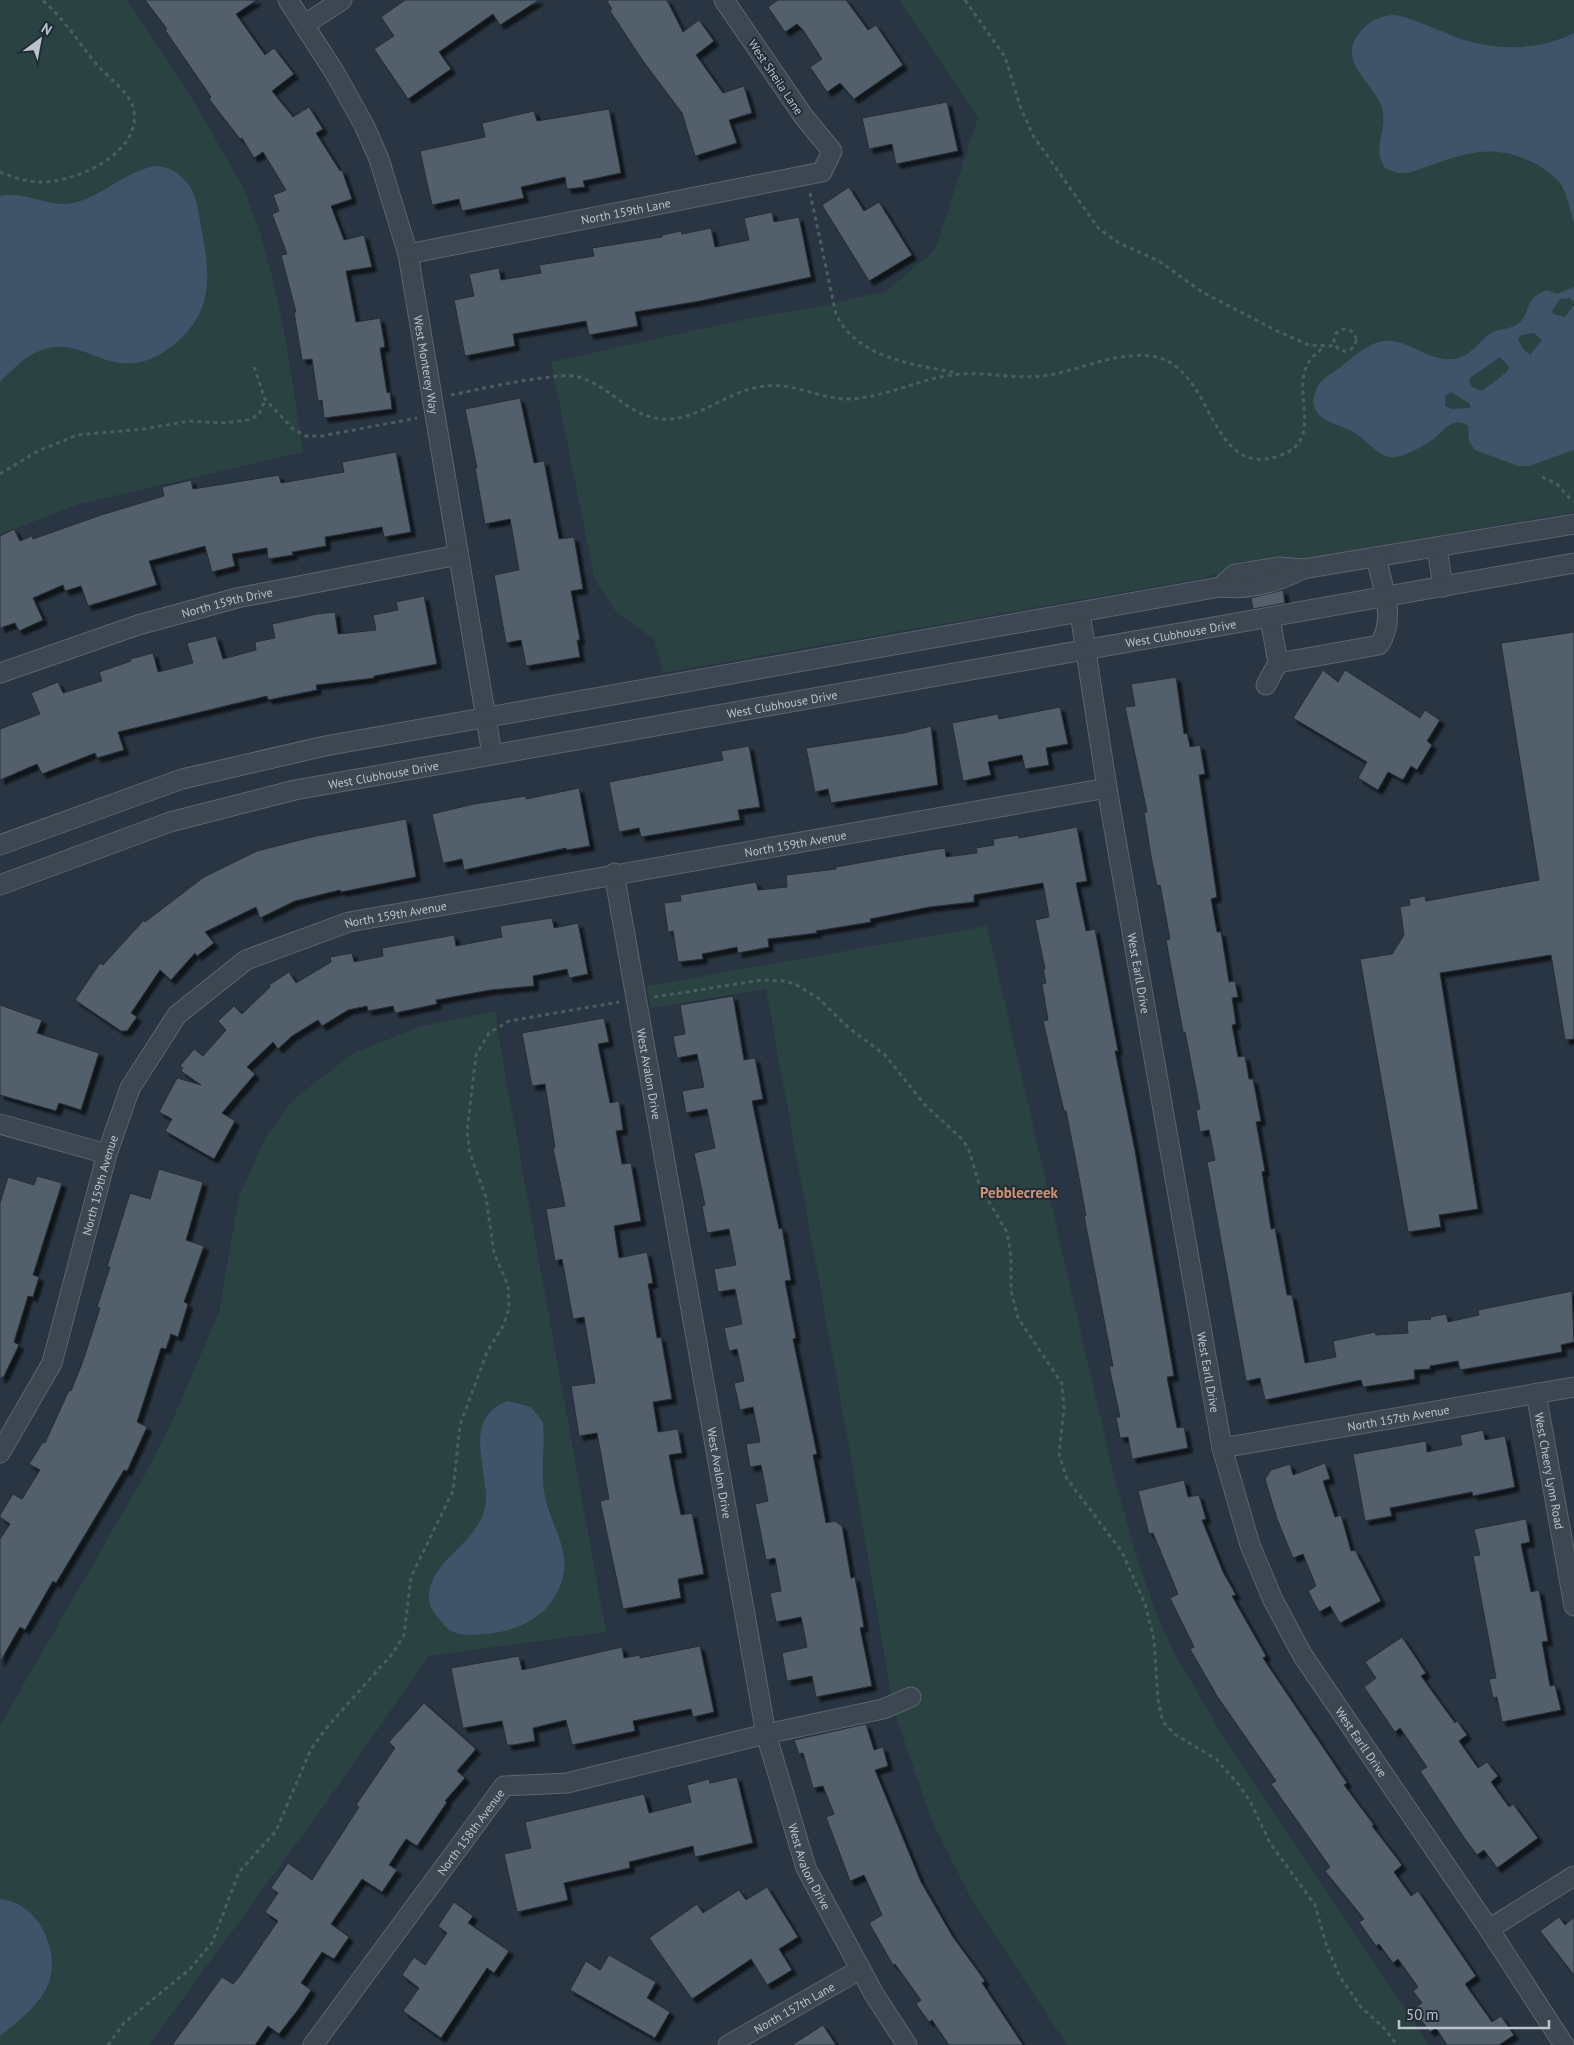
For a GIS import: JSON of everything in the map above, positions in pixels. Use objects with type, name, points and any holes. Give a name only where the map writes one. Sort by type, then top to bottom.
[{"type":"street","name":"West Monterey Way","points":[[288,0],[364,125],[379,159],[408,254],[492,754]]},
{"type":"street","points":[[304,25],[342,0]]},
{"type":"street","name":"West Sheila Lane","points":[[724,0],[804,117],[832,151]]},
{"type":"street","name":"North 159th Lane","points":[[408,254],[806,176],[822,172],[832,151]]},
{"type":"street","points":[[0,845],[182,779],[316,748],[1220,587],[1235,574],[1280,567],[1303,569],[1574,524]]},
{"type":"street","points":[[1436,547],[1443,587]]},
{"type":"street","name":"North 159th Drive","points":[[0,673],[92,640],[228,601],[458,555]]},
{"type":"street","points":[[1278,663],[1380,645],[1387,635],[1389,620],[1376,557]]},
{"type":"street","name":"West Clubhouse Drive","points":[[0,885],[170,822],[295,790],[1087,651],[1568,564]]},
{"type":"street","name":"West Earll Drive","points":[[1080,613],[1107,788],[1222,1448],[1250,1545],[1273,1600],[1303,1656],[1489,1929],[1564,2045]]},
{"type":"street","points":[[1266,685],[1278,663],[1270,618]]},
{"type":"street","name":"North 159th Avenue","points":[[0,1453],[52,1363],[107,1154],[130,1088],[177,1015],[246,960],[349,922],[1107,788]]},
{"type":"street","name":"West Avalon Drive","points":[[614,874],[766,1734],[806,1868],[874,1994],[907,2045]]},
{"type":"street","points":[[0,1124],[107,1154]]},
{"type":"street","name":"North 157th Avenue","points":[[1222,1448],[1574,1387]]},
{"type":"street","name":"West Cheery Lynn Road","points":[[1536,1393],[1574,1606]]},
{"type":"street","points":[[766,1734],[883,1709],[912,1697]]},
{"type":"street","name":"North 158th Avenue","points":[[313,2045],[504,1786],[568,1783],[766,1734]]},
{"type":"street","points":[[1489,1929],[1574,1876]]},
{"type":"street","name":"North 157th Lane","points":[[728,2045],[861,1969]]},
{"type":"path","points":[[0,172],[37,182],[54,181],[85,172],[99,166],[118,150],[126,141],[133,125],[134,111],[127,97],[98,66],[60,16],[42,0]]},
{"type":"path","points":[[965,0],[1005,57],[1021,109],[1034,137],[1099,229],[1119,243],[1159,261],[1216,300],[1296,341],[1335,346],[1344,351],[1351,349],[1356,340],[1354,333],[1348,329],[1340,329],[1334,334],[1335,346]]},
{"type":"path","points":[[806,176],[836,314],[845,329],[867,347],[886,356],[962,374],[1035,377],[1116,358],[1152,356],[1174,364],[1193,382],[1216,428],[1232,448],[1255,458],[1266,458],[1279,456],[1290,450],[1298,444],[1303,436],[1305,427],[1303,390],[1305,370],[1311,358],[1325,346]]},
{"type":"path","points":[[254,367],[265,399],[293,429],[312,437],[418,418],[449,396],[456,394],[565,375],[575,376],[592,382],[643,415],[671,419],[688,416],[742,392],[767,385],[795,387],[836,398],[850,399],[888,393],[936,378],[962,374]]},
{"type":"path","points":[[0,474],[38,451],[70,437],[90,433],[144,429],[189,421],[224,423],[248,420],[259,416],[264,408],[265,399]]},
{"type":"path","points":[[1542,478],[1557,484],[1573,502]]},
{"type":"path","points":[[108,2045],[124,2023],[190,1969],[212,1943],[239,1872],[276,1830],[311,1749],[328,1726],[393,1653],[404,1635],[411,1577],[453,1491],[460,1425],[482,1372],[487,1352],[503,1326],[509,1308],[508,1286],[493,1248],[484,1189],[468,1144],[467,1132],[471,1082],[476,1055],[480,1046],[493,1029],[509,1021],[762,980],[778,980],[794,984],[818,998],[849,1028],[885,1055],[925,1105],[963,1140],[969,1150],[980,1187],[1007,1232],[1011,1256],[1011,1291],[1018,1318],[1062,1384],[1064,1408],[1060,1454],[1067,1479],[1122,1552],[1145,1604],[1154,1640],[1158,1700],[1163,1722],[1171,1732],[1216,1760],[1239,1785],[1251,1803],[1270,1843],[1315,1905],[1330,1955],[1340,1977],[1361,2007],[1383,2027],[1396,2045]]},
{"type":"green space","points":[[0,0],[127,0],[152,36],[198,109],[247,197],[258,228],[275,291],[288,355],[303,452],[80,504],[0,534]]},
{"type":"green space","points":[[899,0],[1574,0],[1574,512],[1287,562],[1243,561],[1220,573],[1204,578],[663,673],[654,639],[617,613],[595,580],[551,362],[760,316],[822,306],[886,291],[935,250],[978,118]]},
{"type":"green space","points":[[987,926],[1113,1472],[1135,1552],[1154,1607],[1172,1649],[1227,1743],[1429,2045],[1067,2045],[972,1900],[931,1819],[893,1707],[849,1446],[766,989],[651,1008],[647,986]]},
{"type":"green space","points":[[496,1011],[498,1034],[606,1632],[429,1656],[323,1807],[149,2045],[0,2045],[0,1725],[148,1469],[170,1426],[219,1312],[239,1197],[265,1138],[292,1101],[352,1054],[422,1026]]},
{"type":"water","points":[[1396,15],[1461,39],[1498,47],[1523,47],[1548,43],[1574,33],[1574,222],[1566,195],[1559,182],[1540,166],[1515,155],[1499,152],[1469,154],[1408,173],[1397,173],[1385,168],[1381,161],[1379,147],[1383,112],[1373,91],[1359,72],[1352,52],[1354,42],[1365,26],[1381,17]]},
{"type":"water","points":[[157,166],[173,170],[189,186],[196,201],[205,247],[207,283],[204,300],[198,316],[187,332],[171,347],[160,354],[148,360],[135,363],[113,362],[69,348],[49,348],[28,357],[0,382],[0,196],[18,195],[54,203],[73,203],[84,200],[145,168]]},
{"type":"water","points":[[1574,287],[1574,302],[1569,298],[1560,299],[1552,311],[1553,314],[1565,317],[1574,305],[1574,450],[1529,466],[1518,466],[1475,450],[1469,442],[1468,426],[1458,422],[1446,427],[1432,440],[1414,451],[1400,456],[1389,457],[1375,450],[1355,433],[1326,420],[1315,410],[1313,402],[1321,382],[1372,344],[1389,341],[1399,342],[1437,358],[1458,358],[1468,354],[1491,333],[1519,323],[1526,314],[1531,301],[1539,294],[1547,290],[1557,294]],"holes":[[[1534,333],[1542,340],[1530,355],[1523,349],[1518,339],[1521,335]],[[1500,357],[1509,367],[1507,372],[1482,391],[1472,387],[1469,381],[1470,378]],[[1451,392],[1470,404],[1470,408],[1451,409],[1445,406],[1445,396]]]},
{"type":"water","points":[[508,1401],[531,1407],[543,1422],[543,1486],[548,1508],[563,1550],[563,1577],[551,1602],[533,1619],[509,1630],[496,1633],[461,1634],[450,1630],[435,1614],[429,1601],[429,1595],[432,1581],[439,1570],[468,1538],[484,1513],[486,1497],[480,1442],[481,1429],[486,1418],[494,1408]]},
{"type":"water","points":[[0,1899],[14,1902],[36,1920],[50,1946],[52,1961],[51,1975],[42,1996],[26,2014],[0,2036]]},
{"type":"building","points":[[145,0],[257,0],[236,14],[265,55],[274,48],[294,74],[272,91],[293,117],[309,107],[323,129],[316,133],[340,171],[342,170],[352,199],[331,206],[344,240],[364,235],[372,267],[346,271],[356,322],[380,318],[385,347],[380,348],[387,393],[390,392],[392,409],[324,418],[322,400],[318,401],[312,359],[302,360],[294,312],[296,312],[281,255],[287,254],[272,214],[279,211],[273,195],[286,190],[263,152],[254,158],[242,138],[240,139],[209,99],[211,97],[165,30],[167,29]]},
{"type":"building","points":[[405,0],[539,0],[500,25],[493,14],[439,52],[451,69],[408,99],[374,49],[394,36],[381,17]]},
{"type":"building","points":[[606,0],[667,0],[683,32],[699,20],[714,41],[696,55],[723,93],[744,86],[752,113],[729,120],[737,143],[695,156],[682,113],[643,61],[610,11],[612,9]]},
{"type":"building","points":[[778,0],[846,0],[868,30],[876,25],[903,65],[854,99],[840,83],[827,92],[810,67],[822,59],[803,30],[797,24],[785,32],[768,7]]},
{"type":"building","points":[[947,102],[958,151],[896,164],[892,144],[869,149],[862,118]]},
{"type":"building","points":[[609,109],[621,173],[583,181],[585,187],[567,189],[565,177],[521,187],[524,198],[462,211],[459,199],[432,205],[420,151],[485,137],[482,123],[534,111],[537,121]]},
{"type":"building","points":[[849,187],[864,211],[879,202],[912,255],[869,281],[822,205]]},
{"type":"building","points":[[772,212],[774,222],[799,217],[811,277],[700,301],[635,312],[638,326],[589,335],[586,321],[513,334],[515,346],[465,356],[454,300],[474,296],[469,274],[499,268],[501,280],[541,273],[539,265],[594,256],[592,248],[662,237],[662,235],[681,231],[682,234],[711,228],[715,247],[749,240],[744,218]]},
{"type":"building","points":[[520,398],[534,463],[544,461],[559,539],[574,537],[583,589],[571,591],[580,640],[577,640],[580,657],[526,666],[521,640],[506,643],[494,575],[519,570],[510,519],[485,524],[475,468],[477,468],[465,409]]},
{"type":"building","points":[[396,452],[411,532],[384,537],[382,527],[325,537],[326,546],[292,552],[293,555],[268,559],[267,548],[232,554],[235,566],[212,572],[205,546],[149,561],[157,585],[88,606],[81,586],[65,591],[63,585],[33,598],[43,620],[19,631],[15,623],[0,628],[0,536],[14,529],[20,541],[32,536],[33,539],[104,514],[164,496],[162,487],[191,480],[193,489],[279,475],[281,483],[344,472],[342,462]]},
{"type":"building","points":[[1283,590],[1285,603],[1253,609],[1251,598]]},
{"type":"building","points":[[424,596],[437,664],[374,676],[374,678],[316,685],[317,690],[268,700],[267,696],[118,732],[124,750],[97,758],[95,753],[42,774],[37,764],[0,780],[0,729],[40,714],[31,693],[58,682],[63,693],[102,681],[99,672],[131,661],[130,659],[153,653],[158,672],[193,663],[187,643],[216,636],[223,659],[256,650],[255,642],[275,638],[272,624],[317,614],[335,612],[338,634],[376,630],[373,615],[398,610],[396,602]]},
{"type":"building","points":[[1574,632],[1574,1039],[1565,1040],[1551,955],[1440,973],[1478,1209],[1439,1215],[1441,1227],[1408,1232],[1360,959],[1392,954],[1404,935],[1400,907],[1410,905],[1409,899],[1425,896],[1426,901],[1539,880],[1501,643]]},
{"type":"building","points":[[1323,670],[1338,682],[1345,670],[1420,718],[1425,710],[1440,720],[1427,741],[1432,745],[1417,770],[1411,766],[1403,780],[1388,772],[1378,790],[1358,778],[1367,762],[1293,718]]},
{"type":"building","points":[[1176,677],[1184,734],[1187,733],[1190,747],[1200,745],[1205,774],[1199,775],[1217,897],[1211,899],[1217,932],[1221,932],[1229,982],[1235,981],[1238,997],[1232,998],[1236,1024],[1232,1025],[1238,1057],[1245,1056],[1249,1079],[1253,1079],[1261,1121],[1256,1122],[1265,1171],[1262,1172],[1271,1229],[1275,1228],[1287,1295],[1292,1295],[1305,1363],[1336,1357],[1333,1341],[1375,1332],[1376,1335],[1408,1333],[1407,1321],[1431,1319],[1430,1317],[1446,1314],[1448,1322],[1479,1315],[1478,1310],[1572,1291],[1574,1342],[1561,1345],[1562,1352],[1460,1370],[1458,1361],[1430,1366],[1430,1369],[1414,1370],[1415,1379],[1363,1387],[1361,1380],[1265,1400],[1260,1378],[1246,1381],[1207,1162],[1215,1160],[1209,1130],[1200,1132],[1196,1110],[1200,1109],[1166,940],[1170,939],[1160,885],[1157,886],[1151,856],[1144,812],[1147,812],[1125,707],[1135,706],[1131,684]]},
{"type":"building","points":[[1060,707],[1068,744],[1046,748],[1049,765],[1025,769],[1022,755],[988,762],[991,775],[963,781],[952,723],[998,714],[999,719]]},
{"type":"building","points":[[931,726],[938,785],[831,803],[828,789],[815,792],[806,748],[904,733]]},
{"type":"building","points":[[749,746],[760,807],[738,810],[740,820],[641,837],[639,828],[619,832],[609,782],[723,760],[721,751]]},
{"type":"building","points":[[579,788],[590,846],[567,850],[566,848],[464,870],[462,859],[443,863],[432,814],[474,804],[526,796],[526,799]]},
{"type":"building","points":[[406,819],[416,877],[341,892],[340,890],[295,901],[260,918],[256,907],[205,932],[214,943],[197,956],[195,953],[171,980],[160,970],[131,1013],[137,1017],[127,1031],[121,1031],[75,1000],[100,963],[103,965],[144,920],[145,922],[204,877],[257,851],[316,836]]},
{"type":"building","points":[[1077,827],[1087,881],[1076,883],[1086,931],[1095,929],[1118,1051],[1115,1051],[1135,1151],[1174,1376],[1167,1377],[1177,1428],[1184,1427],[1188,1448],[1132,1459],[1128,1437],[1120,1438],[1116,1417],[1120,1417],[1109,1366],[1113,1366],[1084,1216],[1086,1216],[1077,1167],[1066,1111],[1064,1111],[1043,1021],[1048,1020],[1042,984],[1046,983],[1043,969],[1045,969],[1035,920],[1049,917],[1043,883],[974,895],[974,902],[929,907],[870,919],[871,922],[816,931],[817,933],[768,939],[769,947],[738,953],[737,947],[702,954],[703,959],[678,962],[673,931],[668,932],[664,903],[681,901],[680,895],[756,882],[758,890],[787,887],[786,875],[836,869],[836,867],[931,850],[945,848],[946,857],[977,853],[976,848],[994,845],[993,839],[1018,835],[1019,838]]},
{"type":"building","points":[[552,918],[554,928],[578,923],[588,974],[569,978],[567,969],[533,976],[534,986],[490,990],[436,1000],[437,1004],[395,1013],[393,1006],[368,1011],[367,1006],[348,1010],[322,1026],[318,1020],[292,1036],[278,1049],[273,1042],[247,1067],[255,1074],[222,1113],[235,1121],[214,1159],[165,1131],[172,1119],[159,1112],[177,1078],[201,1085],[181,1071],[183,1068],[180,1066],[194,1049],[203,1056],[226,1030],[218,1021],[234,1006],[242,1014],[270,987],[269,985],[289,972],[296,983],[331,962],[330,957],[352,953],[354,962],[383,956],[382,948],[454,935],[456,946],[502,937],[500,926]]},
{"type":"building","points":[[733,996],[744,1060],[755,1058],[763,1099],[752,1101],[779,1229],[782,1228],[791,1280],[785,1281],[796,1338],[793,1339],[817,1454],[813,1455],[826,1523],[835,1521],[842,1526],[851,1578],[855,1577],[864,1627],[860,1628],[872,1686],[816,1697],[812,1676],[787,1681],[782,1653],[807,1647],[801,1617],[776,1622],[770,1593],[781,1591],[775,1558],[766,1560],[755,1504],[768,1501],[761,1465],[750,1467],[746,1444],[760,1442],[753,1407],[740,1410],[734,1383],[744,1381],[737,1349],[729,1351],[724,1328],[742,1324],[735,1289],[718,1292],[714,1269],[736,1265],[729,1229],[707,1233],[702,1206],[705,1205],[694,1153],[715,1148],[707,1109],[686,1113],[682,1091],[704,1087],[697,1054],[677,1058],[673,1036],[685,1034],[680,1005]]},
{"type":"building","points":[[0,1005],[42,1020],[37,1033],[99,1053],[81,1110],[59,1103],[56,1111],[0,1095]]},
{"type":"building","points":[[604,1018],[609,1042],[598,1044],[610,1103],[619,1101],[623,1130],[616,1131],[622,1164],[631,1163],[641,1221],[614,1226],[619,1258],[647,1252],[653,1283],[648,1284],[657,1338],[661,1337],[672,1399],[653,1402],[658,1432],[678,1429],[682,1453],[669,1455],[681,1515],[692,1513],[704,1574],[678,1579],[681,1598],[623,1609],[600,1501],[609,1499],[597,1433],[579,1436],[571,1386],[595,1383],[584,1317],[573,1319],[562,1259],[555,1261],[546,1209],[565,1206],[553,1148],[555,1148],[545,1084],[532,1086],[522,1033]]},
{"type":"building","points":[[159,1169],[203,1182],[186,1240],[204,1246],[184,1302],[188,1304],[178,1337],[171,1334],[166,1349],[161,1348],[137,1422],[147,1427],[127,1471],[124,1470],[56,1583],[53,1581],[25,1630],[20,1627],[0,1662],[0,1539],[10,1524],[0,1515],[13,1494],[22,1499],[40,1470],[29,1464],[43,1442],[45,1443],[69,1390],[71,1391],[83,1361],[100,1308],[97,1307],[110,1267],[107,1267],[130,1193],[150,1199]]},
{"type":"building","points":[[37,1176],[62,1183],[33,1275],[39,1277],[33,1297],[28,1296],[14,1342],[19,1345],[4,1376],[0,1379],[0,1203],[8,1177],[34,1185]]},
{"type":"building","points":[[1483,1430],[1485,1440],[1505,1436],[1515,1487],[1473,1496],[1472,1492],[1390,1508],[1392,1516],[1365,1521],[1353,1454],[1426,1441],[1427,1452],[1462,1445],[1460,1435]]},
{"type":"building","points":[[1325,1463],[1330,1479],[1323,1481],[1335,1517],[1341,1515],[1351,1551],[1355,1550],[1381,1601],[1340,1623],[1330,1606],[1319,1612],[1308,1591],[1316,1586],[1303,1554],[1293,1558],[1277,1519],[1265,1479],[1271,1470],[1290,1464],[1293,1475]]},
{"type":"building","points":[[1184,1480],[1188,1497],[1199,1495],[1206,1519],[1202,1520],[1223,1572],[1236,1595],[1232,1596],[1266,1656],[1263,1658],[1347,1783],[1344,1785],[1402,1865],[1394,1872],[1411,1896],[1418,1891],[1476,1976],[1465,1984],[1492,2022],[1501,2016],[1514,2035],[1499,2045],[1447,2045],[1436,2028],[1430,2032],[1413,2009],[1422,2003],[1413,1991],[1418,1987],[1398,1959],[1393,1963],[1379,1944],[1376,1946],[1359,1922],[1364,1919],[1325,1871],[1330,1867],[1271,1784],[1276,1781],[1217,1696],[1190,1649],[1194,1647],[1170,1598],[1178,1594],[1153,1533],[1149,1534],[1138,1491]]},
{"type":"building","points":[[1526,1519],[1530,1542],[1521,1544],[1531,1592],[1539,1590],[1548,1641],[1542,1642],[1550,1686],[1555,1685],[1561,1710],[1502,1722],[1497,1697],[1493,1698],[1489,1679],[1496,1678],[1473,1556],[1480,1555],[1474,1529]]},
{"type":"building","points":[[1402,1637],[1426,1673],[1421,1676],[1455,1723],[1457,1721],[1467,1735],[1459,1741],[1478,1768],[1487,1762],[1498,1776],[1491,1782],[1509,1807],[1513,1804],[1538,1838],[1497,1868],[1484,1850],[1477,1855],[1465,1839],[1420,1771],[1427,1767],[1400,1728],[1395,1732],[1364,1687],[1376,1678],[1365,1662]]},
{"type":"building","points":[[700,1646],[714,1712],[693,1717],[691,1709],[633,1721],[635,1731],[572,1745],[566,1720],[533,1728],[535,1741],[513,1745],[507,1745],[502,1721],[463,1728],[451,1668],[519,1656],[522,1670],[622,1647],[624,1658],[640,1655],[640,1658]]},
{"type":"building","points":[[424,1703],[476,1749],[457,1771],[465,1778],[445,1801],[447,1802],[417,1846],[406,1839],[389,1865],[397,1870],[382,1892],[362,1879],[331,1924],[349,1937],[334,1959],[322,1952],[301,1983],[311,1990],[300,2007],[279,2034],[268,2026],[255,2045],[172,2045],[222,1977],[233,1984],[240,1976],[278,1921],[265,1912],[278,1893],[271,1888],[288,1863],[312,1880],[359,1807],[356,1805],[395,1748],[389,1742]]},
{"type":"building","points":[[866,1724],[874,1750],[883,1747],[888,1766],[875,1770],[921,1882],[953,1937],[985,1981],[982,1983],[1023,2045],[949,2045],[932,2020],[929,2022],[916,2004],[921,2000],[895,1964],[893,1965],[869,1923],[882,1915],[864,1875],[850,1881],[826,1817],[834,1814],[823,1786],[813,1788],[803,1753],[799,1754],[794,1740]]},
{"type":"building","points":[[737,1777],[753,1843],[695,1857],[693,1846],[629,1862],[630,1868],[564,1883],[568,1900],[517,1912],[504,1854],[531,1848],[525,1822],[644,1794],[649,1813],[691,1802],[687,1785],[709,1779],[710,1783]]},
{"type":"building","points":[[767,1887],[798,1937],[779,1949],[792,1970],[767,1985],[751,1959],[692,1999],[649,1938],[697,1904],[703,1913],[739,1890],[746,1900]]},
{"type":"building","points":[[454,1902],[473,1916],[468,1923],[509,1951],[494,1973],[487,1968],[441,2038],[403,2011],[419,1988],[402,1975],[414,1957],[425,1965],[447,1933],[438,1926]]},
{"type":"building","points":[[1559,1917],[1565,1925],[1574,1917],[1574,1975],[1540,1931]]},
{"type":"building","points":[[609,1955],[656,1982],[647,1998],[670,2012],[655,2038],[570,1990],[586,1961],[600,1970]]},
{"type":"building","points":[[823,2025],[836,2045],[792,2045]]},
{"type":"district","name":"Pebblecreek","points":[[1019,1192]]}]
